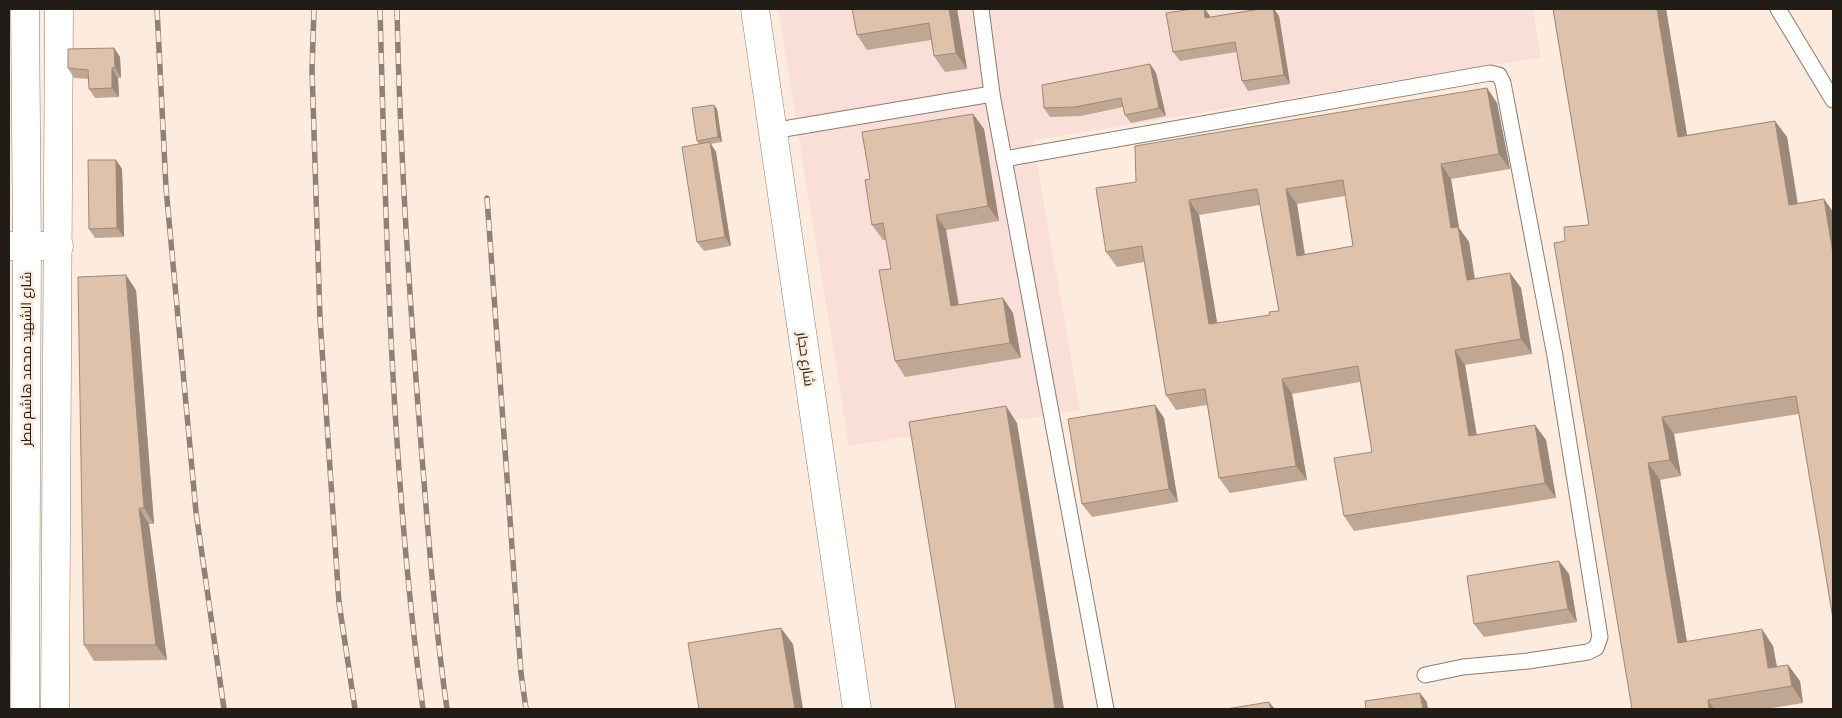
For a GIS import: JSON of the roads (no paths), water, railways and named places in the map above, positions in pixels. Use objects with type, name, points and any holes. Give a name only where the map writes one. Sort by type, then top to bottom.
[{"type":"main road","name":"شارع الشهيد محمد هاشم مطر","points":[[25,9],[18,246],[25,709]]},
{"type":"main road","points":[[55,709],[59,9]]},
{"type":"main road","name":"شارع حجار","points":[[755,9],[857,709]]},
{"type":"main road","points":[[18,246],[59,246]]},
{"type":"lane","points":[[982,9],[992,94],[1106,709]]},
{"type":"lane","points":[[1778,9],[1833,100]]},
{"type":"lane","points":[[1004,159],[1490,73],[1499,75],[1503,83],[1553,346],[1600,637],[1596,648],[1588,652],[1528,661],[1463,667],[1424,675]]},
{"type":"lane","points":[[772,132],[992,94]]},
{"type":"railway","points":[[157,9],[166,188],[196,512],[224,709]]},
{"type":"railway","points":[[314,9],[312,70],[320,319],[339,603],[355,709]]},
{"type":"railway","points":[[380,9],[388,272],[397,447],[412,622],[423,709]]},
{"type":"railway","points":[[397,9],[403,177],[413,345],[433,584],[447,709]]},
{"type":"railway","points":[[487,198],[521,673],[526,709]]}]
